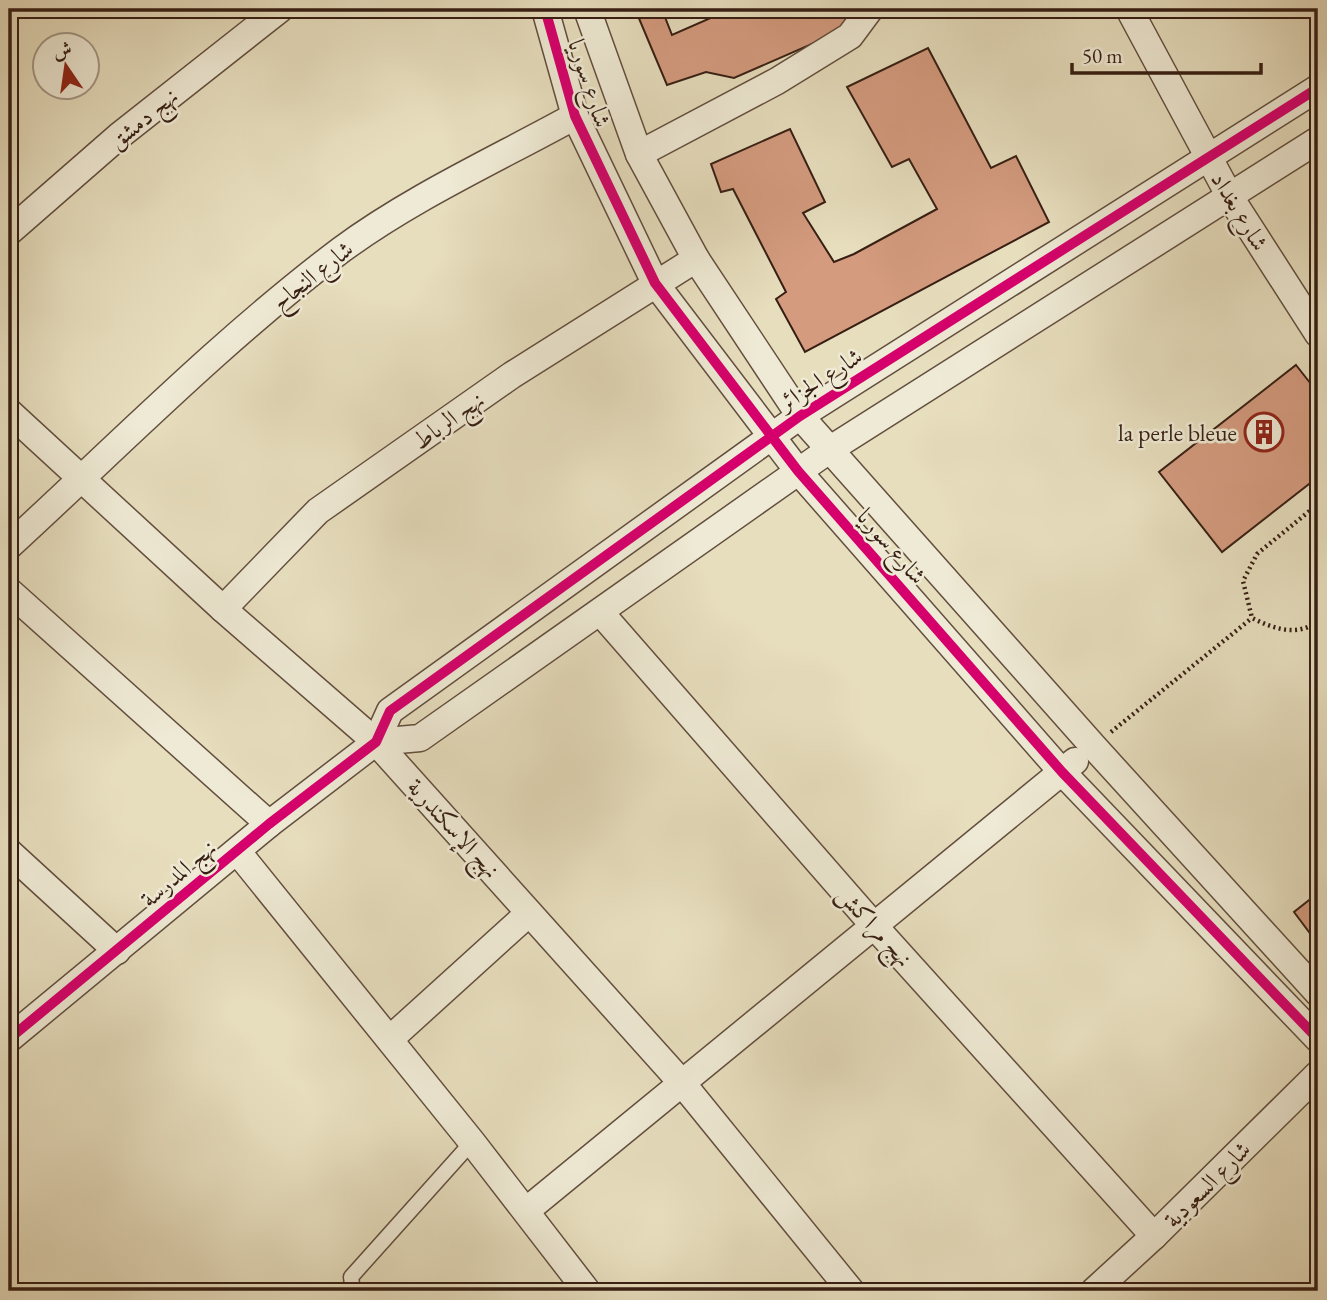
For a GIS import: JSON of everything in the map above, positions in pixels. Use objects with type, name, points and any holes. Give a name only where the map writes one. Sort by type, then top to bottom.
[{"type":"street","name":"نهج دمشق","points":[[9,232],[119,136],[280,9]]},
{"type":"street","name":"شارع سوريا","points":[[545,9],[575,116],[655,283],[798,471],[1062,772],[1318,1039]]},
{"type":"street","name":"شارع سوريا","points":[[587,9],[639,155],[696,259],[800,416],[1094,747],[1318,993]]},
{"type":"street","points":[[639,155],[777,81],[850,36],[870,9]]},
{"type":"street","name":"شارع بغداد","points":[[1129,9],[1230,197],[1318,334]]},
{"type":"street","name":"شارع الجزائر","points":[[376,742],[390,711],[800,416],[1318,88]]},
{"type":"street","name":"شارع النجاح","points":[[9,546],[215,353],[341,250],[393,214],[575,116]]},
{"type":"street","points":[[376,742],[420,738],[829,450],[1318,140]]},
{"type":"street","name":"نهج الرباط","points":[[223,609],[318,511],[512,375],[696,259]]},
{"type":"street","name":"نهج الإسكندرية","points":[[9,412],[223,609],[376,742],[682,1083],[851,1291]]},
{"type":"street","points":[[9,591],[269,824]]},
{"type":"street","name":"نهج مراكش","points":[[600,612],[876,928],[1154,1236]]},
{"type":"street","name":"نهج المدرسة","points":[[9,1039],[269,824],[376,742]]},
{"type":"street","points":[[527,1210],[876,928],[1094,747]]},
{"type":"street","points":[[237,851],[527,1210],[587,1291]]},
{"type":"street","points":[[9,852],[117,951]]},
{"type":"street","points":[[390,1038],[529,912]]},
{"type":"street","name":"شارع السعودية","points":[[1094,1291],[1154,1236],[1318,1074]]},
{"type":"lane","points":[[353,1291],[351,1277],[472,1142]]},
{"type":"path","points":[[1252,618],[1243,581],[1256,554],[1318,503]]},
{"type":"path","points":[[1094,747],[1252,618]]},
{"type":"path","points":[[1252,618],[1275,629],[1308,630],[1318,621]]},
{"type":"building","points":[[635,9],[672,9],[663,12],[672,35],[731,9],[852,9],[844,30],[734,78],[706,72],[667,85]]},
{"type":"building","points":[[928,48],[991,168],[1016,156],[1049,222],[805,352],[776,299],[786,292],[733,189],[721,192],[711,164],[790,129],[825,202],[803,213],[834,262],[854,254],[937,209],[909,159],[892,167],[847,87]]},
{"type":"building","name":"la perle bleue","points":[[1296,365],[1318,393],[1318,477],[1222,552],[1159,472]]},
{"type":"building","points":[[1318,893],[1318,944],[1294,912]]},
{"type":"cycle path","points":[[545,9],[575,116],[655,283],[798,471],[1062,772],[1318,1039]]},
{"type":"cycle path","points":[[9,1039],[269,824],[376,742],[390,711],[800,416],[1318,88]]},
{"type":"place","name":"la perle bleue","points":[[1264,432]]}]
